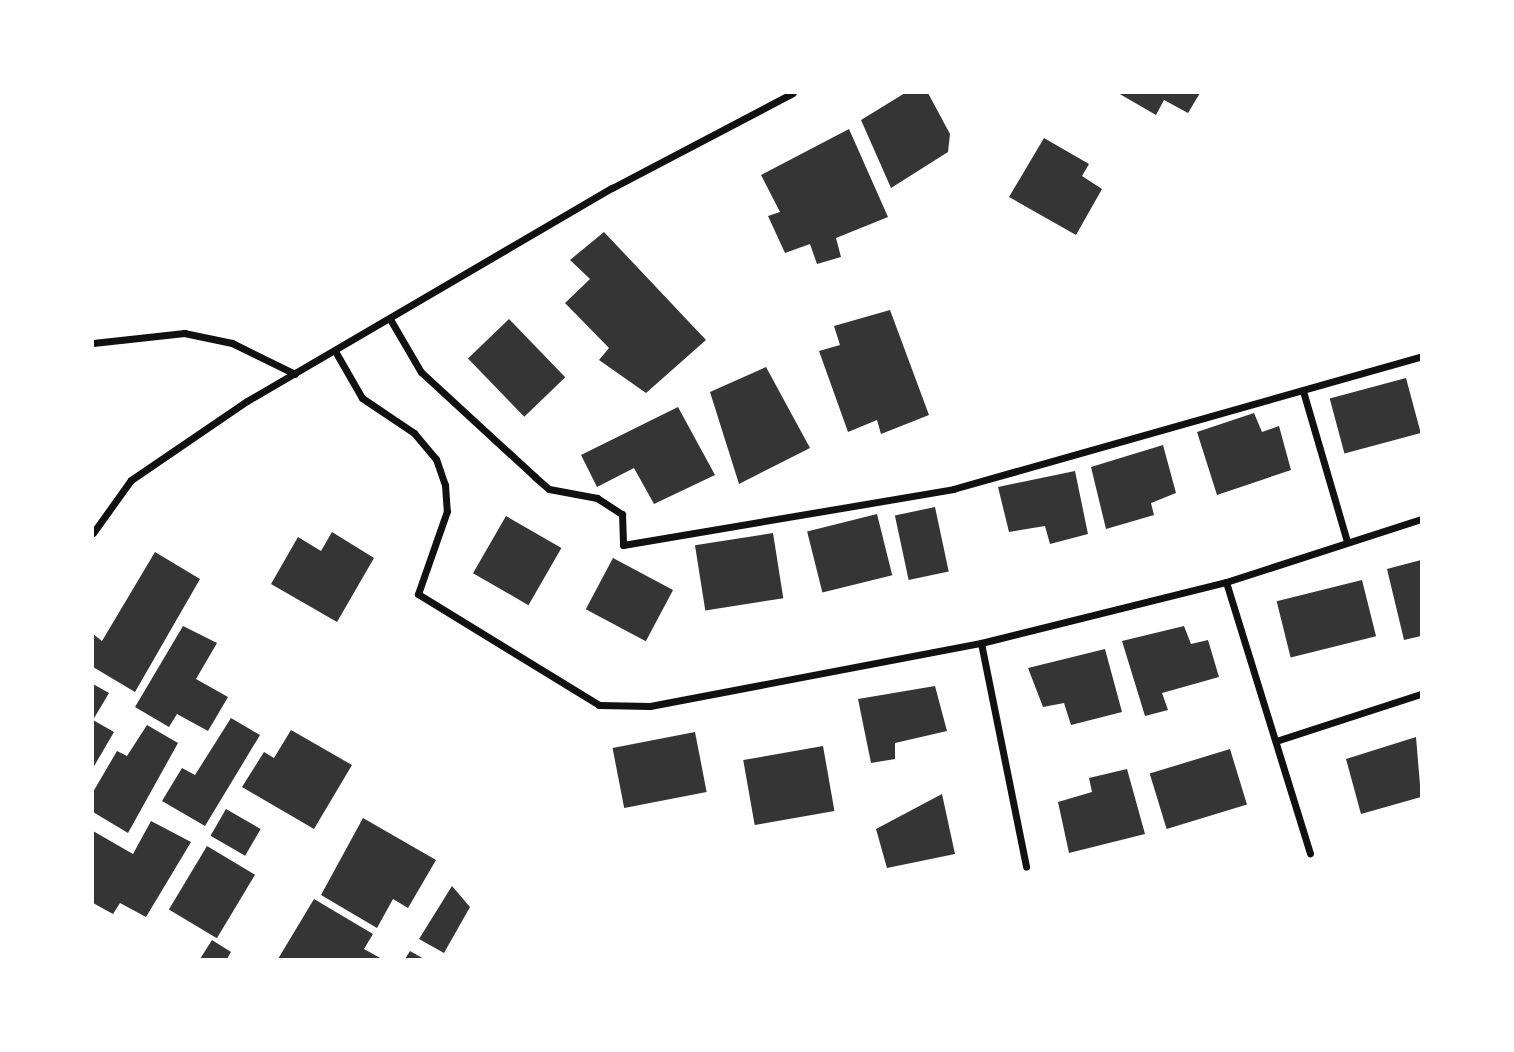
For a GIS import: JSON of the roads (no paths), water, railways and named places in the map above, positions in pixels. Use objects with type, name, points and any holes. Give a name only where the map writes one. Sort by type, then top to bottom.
[{"type":"street","points":[[93,533],[131,480],[295,374],[612,188],[793,93]]},
{"type":"street","points":[[390,319],[421,372],[549,489],[597,498],[622,514],[623,545],[953,489],[1421,357]]},
{"type":"street","points":[[93,344],[184,333],[232,342],[295,374]]},
{"type":"street","points":[[335,351],[362,398],[414,433],[436,459],[445,485],[447,511],[418,594],[599,705],[650,706],[981,643],[1226,582],[1421,519]]},
{"type":"street","points":[[1303,391],[1347,541]]},
{"type":"street","points":[[1226,582],[1310,853]]},
{"type":"street","points":[[981,643],[1026,867]]},
{"type":"street","points":[[1276,741],[1421,694]]}]
